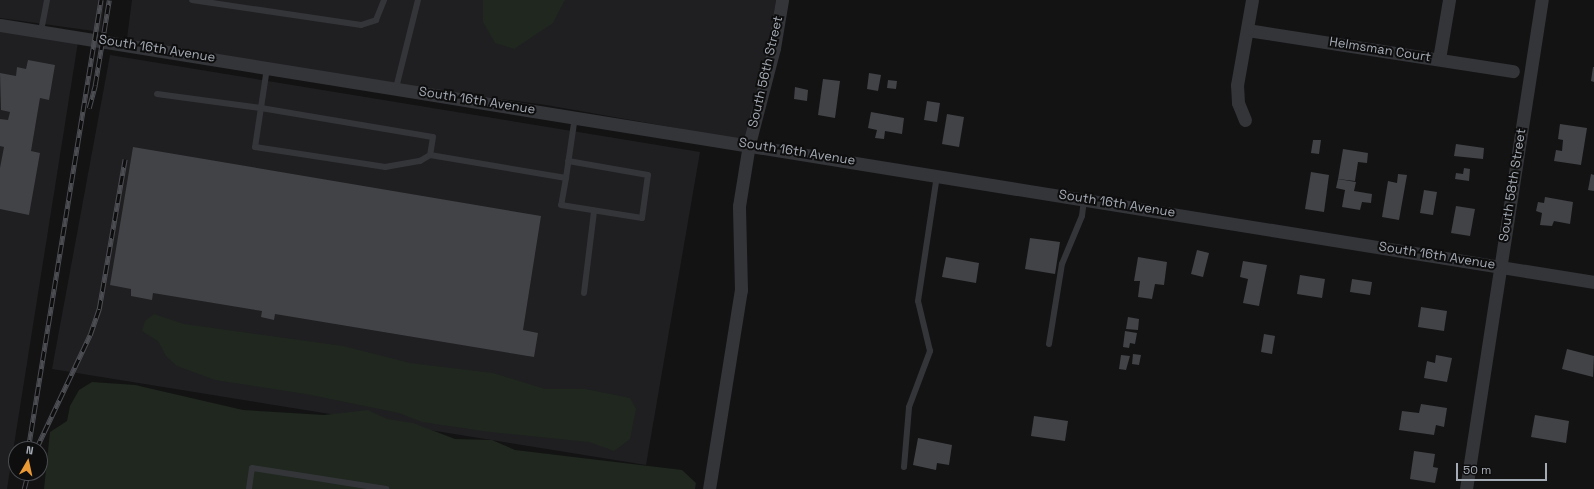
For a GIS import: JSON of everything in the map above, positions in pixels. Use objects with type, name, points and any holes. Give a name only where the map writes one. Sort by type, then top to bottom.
[{"type":"street","name":"South 56th Street","points":[[709,489],[735,316],[741,290],[739,206],[749,144],[774,48],[782,0]]},
{"type":"street","points":[[1245,120],[1238,103],[1237,85],[1252,0]]},
{"type":"street","points":[[1439,59],[1449,0]]},
{"type":"street","name":"South 58th Street","points":[[1466,489],[1542,0]]},
{"type":"street","name":"South 16th Avenue","points":[[0,25],[749,144],[1594,282]]},
{"type":"street","name":"Helmsman Court","points":[[1247,30],[1513,71]]},
{"type":"lane","points":[[41,31],[47,0]]},
{"type":"lane","points":[[192,0],[361,25],[376,20],[384,0]]},
{"type":"lane","points":[[396,88],[418,0]]},
{"type":"lane","points":[[267,67],[255,147],[385,166],[420,161],[430,155],[566,178]]},
{"type":"lane","points":[[157,94],[261,108],[433,137],[430,155]]},
{"type":"lane","points":[[568,161],[648,174],[642,218],[561,205],[575,116]]},
{"type":"lane","points":[[904,467],[909,407],[930,351],[918,301],[937,175]]},
{"type":"lane","points":[[1049,344],[1062,264],[1082,216],[1084,199]]},
{"type":"lane","points":[[584,293],[594,211]]},
{"type":"lane","points":[[249,489],[252,468],[386,489]]},
{"type":"shaded area","points":[[0,0],[104,0],[101,32],[0,18]]},
{"type":"shaded area","points":[[132,0],[776,0],[769,43],[744,140],[546,105],[420,88],[124,39],[127,38]]},
{"type":"shaded area","points":[[483,0],[565,0],[553,23],[514,49],[495,43],[483,22]]},
{"type":"shaded area","points":[[0,29],[78,42],[15,441],[8,441],[7,489],[0,489]]},
{"type":"shaded area","points":[[110,55],[700,152],[646,465],[52,369]]},
{"type":"shaded area","points":[[154,314],[184,324],[343,346],[410,363],[493,373],[545,389],[585,389],[630,398],[636,409],[630,439],[614,451],[589,442],[490,432],[422,422],[399,413],[306,394],[215,380],[177,366],[166,356],[158,341],[142,331],[145,321]]},
{"type":"shaded area","points":[[92,382],[135,385],[243,410],[324,415],[368,410],[387,419],[413,423],[455,439],[492,440],[515,450],[682,470],[696,483],[695,489],[44,489],[45,481],[48,481],[48,451],[50,432],[67,421],[70,406],[79,390]]},
{"type":"building","points":[[28,60],[55,65],[49,100],[40,98],[31,151],[40,153],[29,215],[0,209],[0,168],[4,147],[0,146],[0,119],[8,120],[10,112],[1,110],[0,73],[16,76],[17,67],[26,69]]},
{"type":"building","points":[[1594,67],[1594,82],[1591,81]]},
{"type":"building","points":[[869,73],[881,75],[878,91],[867,89]]},
{"type":"building","points":[[823,79],[840,81],[835,118],[818,115]]},
{"type":"building","points":[[888,80],[897,81],[896,89],[887,88]]},
{"type":"building","points":[[795,87],[808,90],[807,101],[794,99]]},
{"type":"building","points":[[927,101],[940,103],[937,122],[924,120]]},
{"type":"building","points":[[871,112],[904,118],[902,134],[885,131],[884,139],[875,138],[877,130],[868,128]]},
{"type":"building","points":[[947,114],[964,117],[959,147],[942,144]]},
{"type":"building","points":[[1560,124],[1587,128],[1581,165],[1554,161],[1556,150],[1562,151],[1563,140],[1558,139]]},
{"type":"building","points":[[1313,140],[1321,140],[1319,154],[1311,153]]},
{"type":"building","points":[[1456,144],[1484,148],[1483,159],[1454,156]]},
{"type":"building","points":[[133,147],[541,216],[523,330],[538,333],[534,357],[275,314],[274,320],[261,317],[262,311],[153,293],[152,300],[131,296],[131,289],[110,285]]},
{"type":"building","points":[[1343,149],[1368,153],[1367,163],[1358,162],[1355,181],[1338,179]]},
{"type":"building","points":[[1464,168],[1470,169],[1469,181],[1455,179],[1456,173],[1463,174]]},
{"type":"building","points":[[1311,172],[1329,175],[1324,212],[1305,209]]},
{"type":"building","points":[[1398,174],[1407,175],[1399,220],[1382,217],[1388,181],[1397,183]]},
{"type":"building","points":[[1591,174],[1594,175],[1594,191],[1588,190]]},
{"type":"building","points":[[1338,179],[1356,182],[1354,191],[1372,194],[1371,203],[1362,202],[1360,210],[1342,207],[1345,190],[1336,188]]},
{"type":"building","points":[[1424,190],[1437,192],[1433,215],[1420,213]]},
{"type":"building","points":[[1545,197],[1573,202],[1570,224],[1554,221],[1552,226],[1540,225],[1542,213],[1536,211],[1538,202],[1544,203]]},
{"type":"building","points":[[1456,206],[1475,209],[1470,236],[1451,233]]},
{"type":"building","points":[[1030,238],[1060,242],[1055,274],[1025,269]]},
{"type":"building","points":[[1197,250],[1209,253],[1203,277],[1191,274]]},
{"type":"building","points":[[946,257],[979,263],[976,283],[942,277]]},
{"type":"building","points":[[1138,257],[1167,262],[1164,285],[1155,284],[1152,299],[1138,297],[1140,281],[1134,281]]},
{"type":"building","points":[[1243,261],[1267,265],[1259,306],[1243,303],[1248,279],[1240,277]]},
{"type":"building","points":[[1300,275],[1325,279],[1322,298],[1297,294]]},
{"type":"building","points":[[1352,279],[1372,282],[1370,295],[1350,292]]},
{"type":"building","points":[[1421,307],[1447,311],[1444,331],[1418,327]]},
{"type":"building","points":[[1128,317],[1139,319],[1138,330],[1126,329]]},
{"type":"building","points":[[1125,331],[1137,333],[1135,344],[1130,343],[1129,348],[1123,347]]},
{"type":"building","points":[[1264,334],[1275,336],[1272,354],[1261,352]]},
{"type":"building","points":[[1567,349],[1594,356],[1593,377],[1562,369]]},
{"type":"building","points":[[1133,354],[1141,355],[1139,365],[1132,364]]},
{"type":"building","points":[[1121,355],[1130,356],[1126,370],[1119,369]]},
{"type":"building","points":[[1436,355],[1452,358],[1447,382],[1424,378],[1427,361],[1435,363]]},
{"type":"building","points":[[1421,404],[1447,408],[1444,427],[1436,425],[1434,435],[1399,430],[1402,411],[1419,413]]},
{"type":"building","points":[[1535,415],[1569,421],[1566,443],[1531,437]]},
{"type":"building","points":[[1034,416],[1068,421],[1065,441],[1031,436]]},
{"type":"building","points":[[918,438],[952,445],[949,465],[937,463],[936,470],[913,465]]},
{"type":"building","points":[[1414,451],[1435,454],[1433,467],[1438,468],[1435,483],[1410,479]]},
{"type":"railway","points":[[29,441],[101,0]]},
{"type":"railway","points":[[89,108],[95,85],[109,0]]},
{"type":"railway","points":[[40,441],[90,335],[99,309],[125,159]]},
{"type":"railway","points":[[24,489],[26,481]]}]
